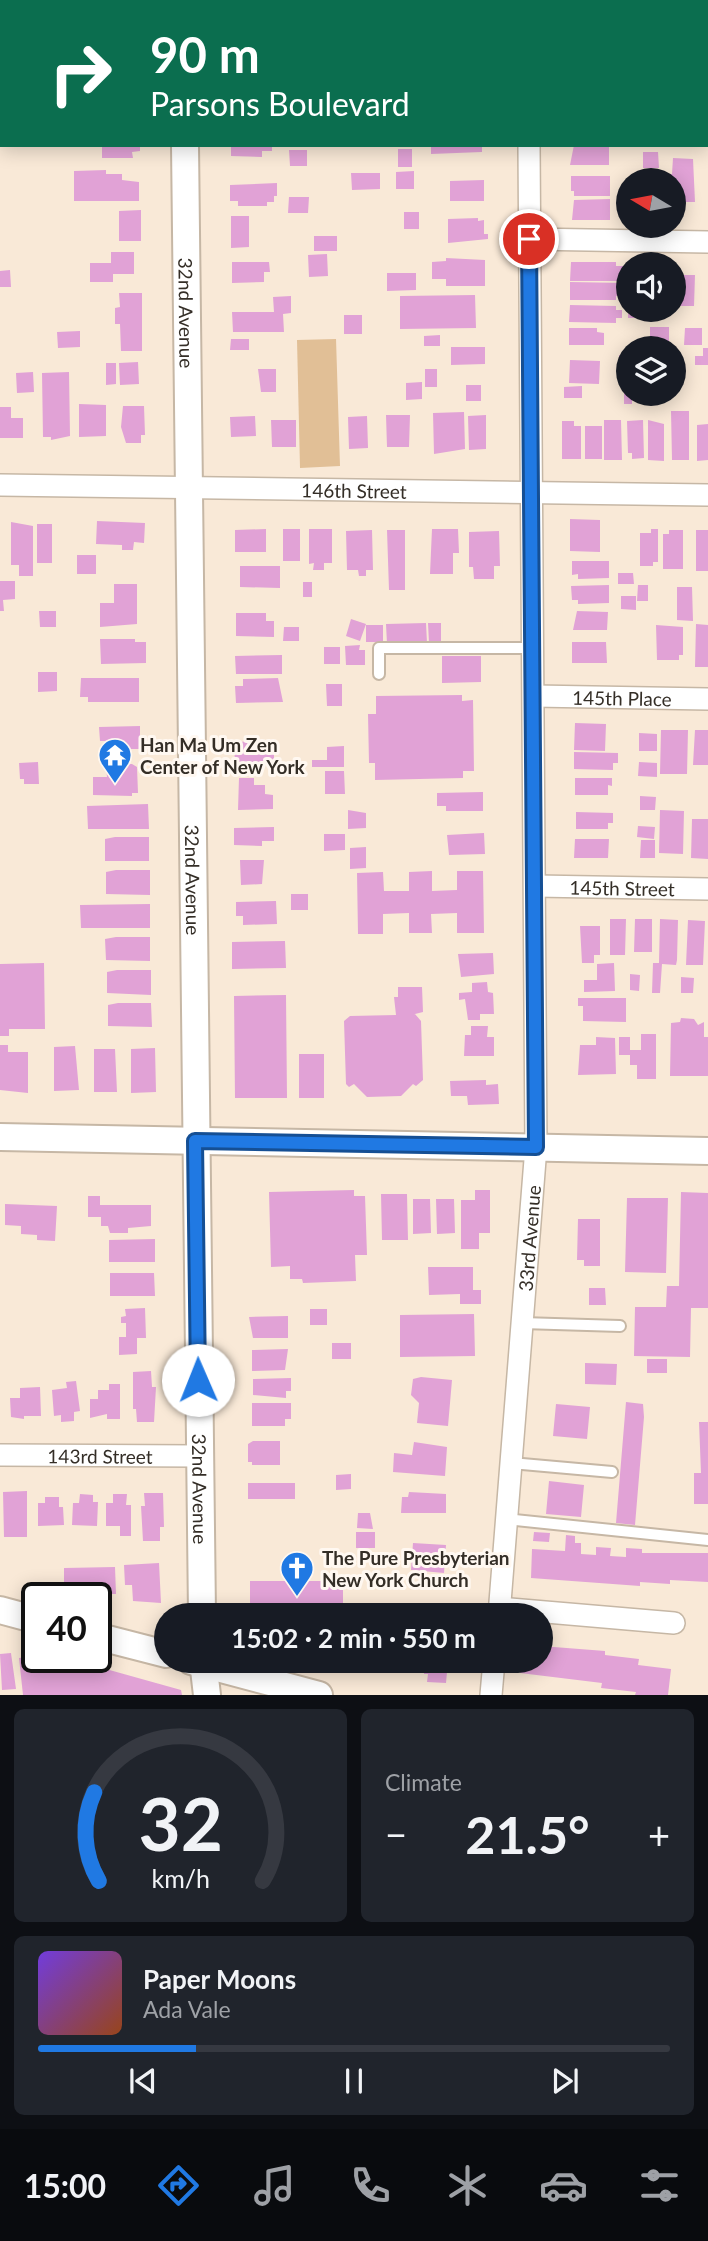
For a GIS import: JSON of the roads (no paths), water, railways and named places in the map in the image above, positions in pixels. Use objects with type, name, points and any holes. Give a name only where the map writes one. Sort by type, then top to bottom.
[{"type":"street","name":"32nd Avenue","points":[[185,147],[202,1603]]},
{"type":"street","name":"33rd Avenue","points":[[500,1603],[536,1147],[529,147]]},
{"type":"street","points":[[529,239],[708,242]]},
{"type":"street","name":"146th Street","points":[[0,485],[708,495]]},
{"type":"street","name":"145th Place","points":[[534,696],[708,699]]},
{"type":"street","name":"145th Street","points":[[536,886],[708,889]]},
{"type":"street","points":[[0,1137],[708,1151]]},
{"type":"street","name":"143rd Street","points":[[0,1455],[198,1456]]},
{"type":"street","points":[[0,1611],[21,1616]]},
{"type":"street","points":[[553,1615],[674,1623]]},
{"type":"street","points":[[112,1640],[154,1651]]},
{"type":"street","points":[[202,1673],[207,1695]]},
{"type":"street","points":[[239,1673],[319,1695]]},
{"type":"street","points":[[491,1695],[493,1673]]},
{"type":"lane","points":[[379,674],[379,648],[533,648]]},
{"type":"lane","points":[[522,1323],[620,1326]]},
{"type":"lane","points":[[511,1463],[612,1472]]},
{"type":"lane","points":[[506,1519],[708,1540]]},
{"type":"place","name":"Han Ma Um Zen Center of New York","points":[[115,785]]},
{"type":"place","name":"The Pure Presbyterian New York Church","points":[[297,1598]]}]
